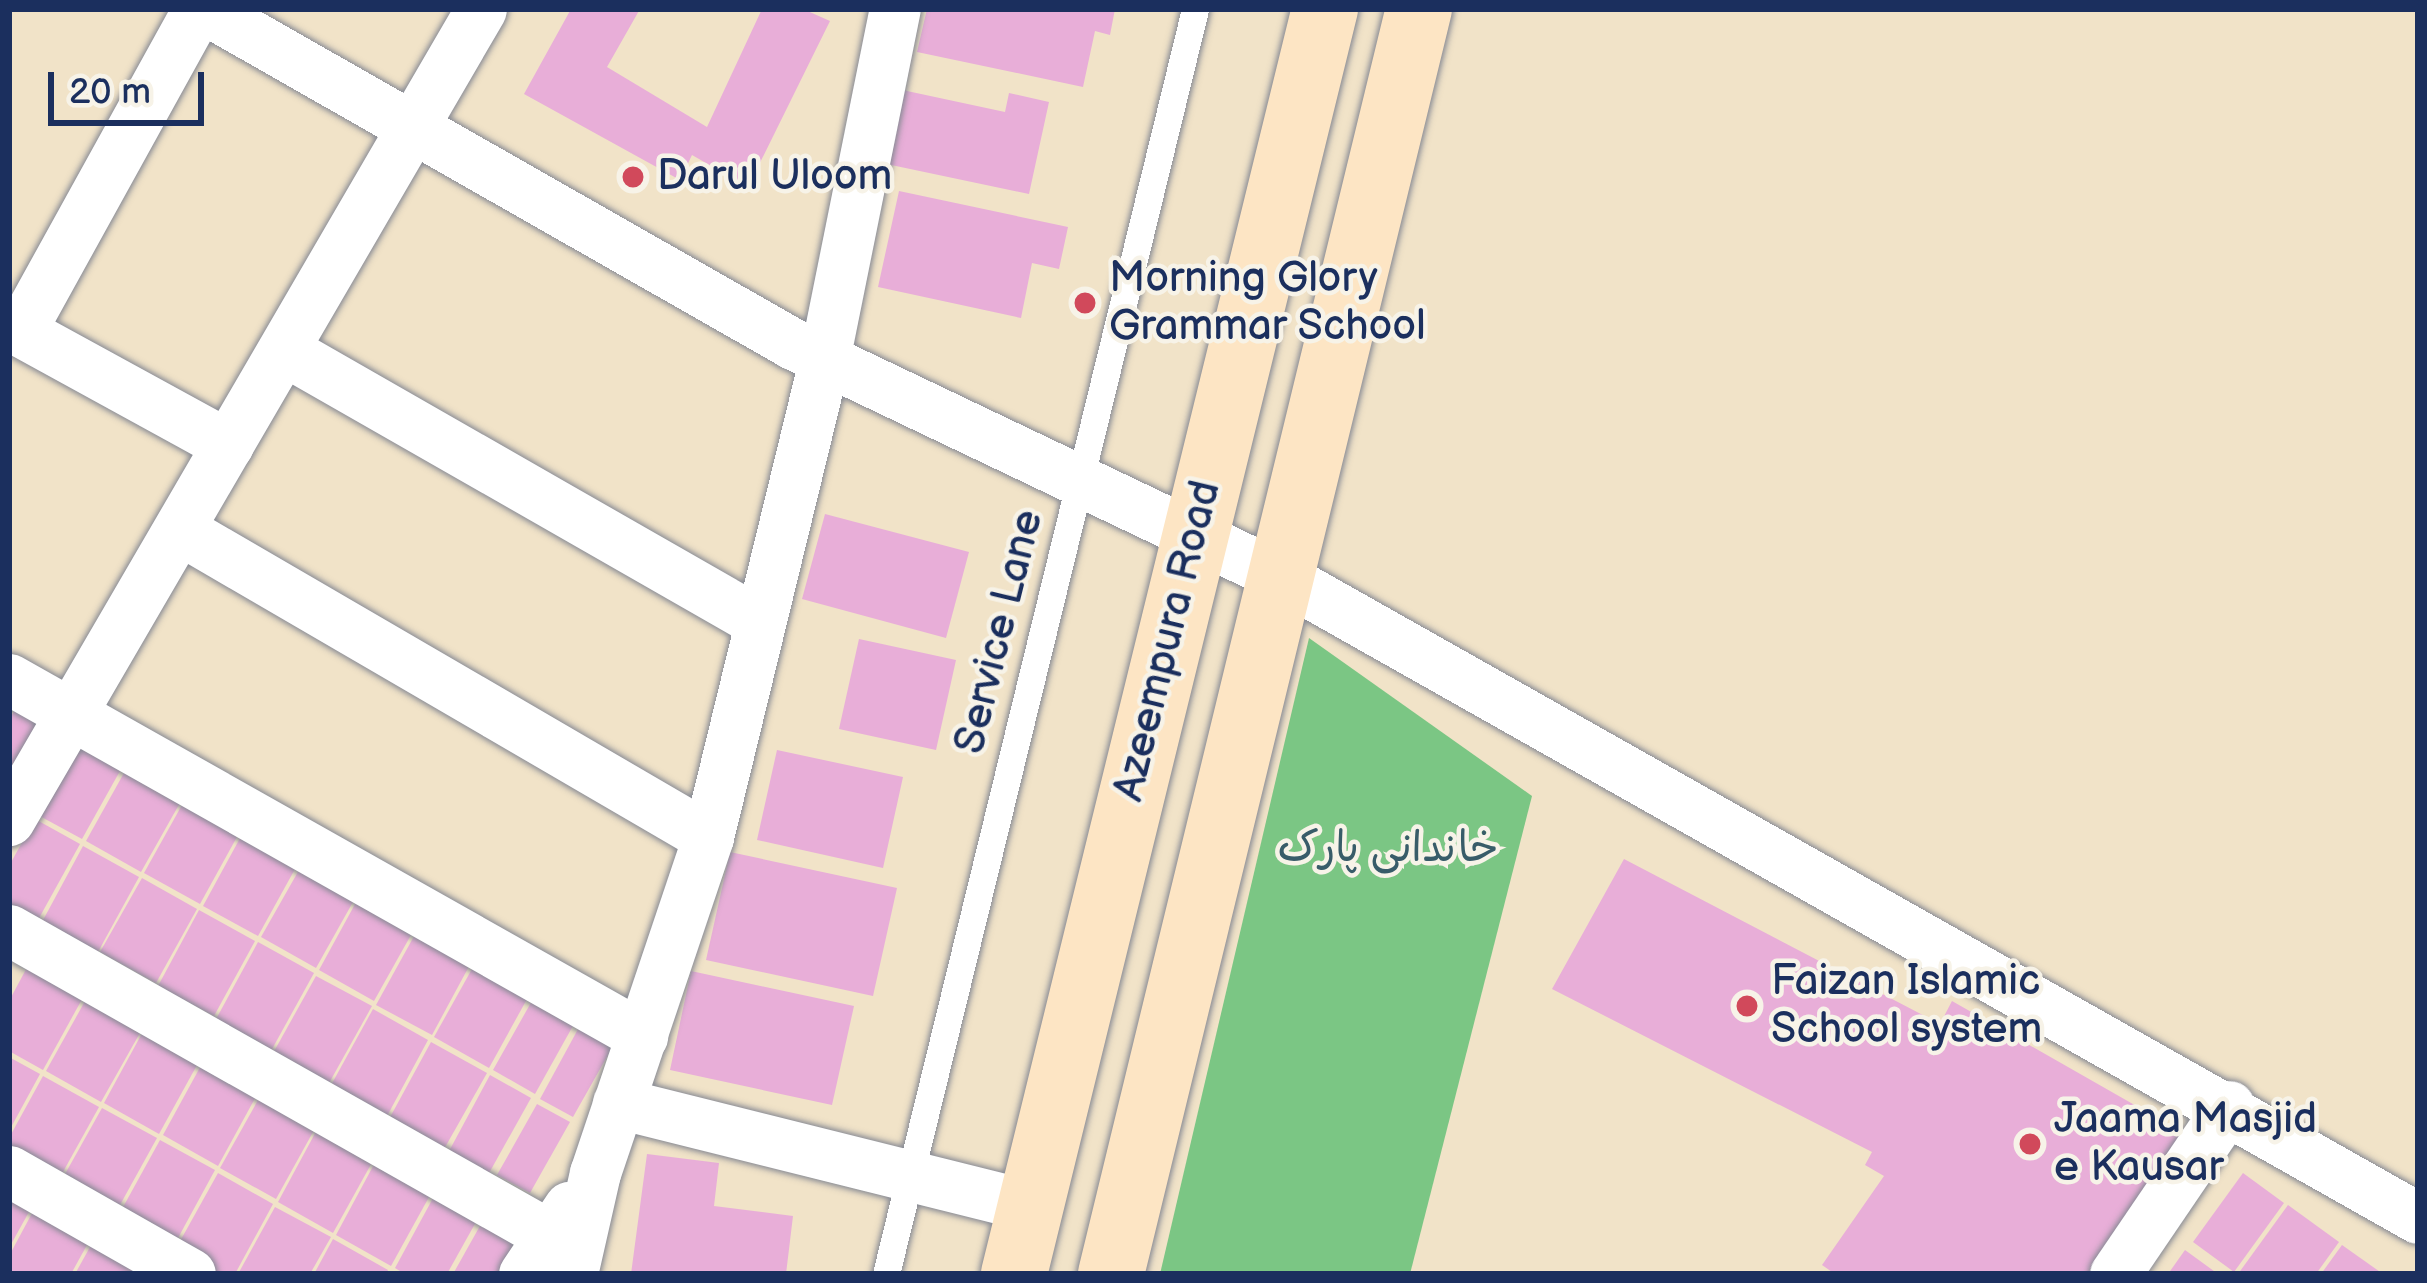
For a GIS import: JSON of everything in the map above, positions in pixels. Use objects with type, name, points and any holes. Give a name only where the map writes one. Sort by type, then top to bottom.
[{"type":"main road","name":"Azeempura Road","points":[[1014,1274],[1325,9]]},
{"type":"main road","points":[[1112,1274],[1418,9]]},
{"type":"street","points":[[228,445],[14,328],[202,9],[824,360],[1192,541],[1284,578],[2229,1106],[2418,1218]]},
{"type":"street","points":[[9,820],[481,9]]},
{"type":"street","points":[[9,931],[548,1261],[595,1173],[708,837],[756,620],[824,360],[895,9]]},
{"type":"street","points":[[284,350],[756,620]]},
{"type":"street","points":[[179,529],[708,837]]},
{"type":"street","points":[[9,680],[641,1036]]},
{"type":"street","points":[[618,1102],[1031,1206]]},
{"type":"street","points":[[2116,1274],[2229,1106]]},
{"type":"street","points":[[9,1171],[190,1274]]},
{"type":"lane","name":"Service Lane","points":[[886,1274],[1195,9]]},
{"type":"green space","name":"خاندانی پارک","points":[[1309,638],[1532,796],[1410,1274],[1160,1274]]},
{"type":"building","points":[[571,9],[640,9],[607,67],[707,127],[762,9],[803,9],[830,21],[748,187],[692,155],[680,180],[524,94]]},
{"type":"building","points":[[927,9],[1115,9],[1110,35],[1095,31],[1083,87],[917,52]]},
{"type":"building","points":[[893,88],[1005,112],[1009,93],[1049,102],[1029,194],[877,162]]},
{"type":"building","points":[[899,191],[1068,227],[1059,269],[1032,263],[1021,318],[878,287]]},
{"type":"building","points":[[825,514],[969,552],[946,638],[802,599]]},
{"type":"building","points":[[859,639],[956,660],[936,750],[839,729]]},
{"type":"building","points":[[16,708],[49,726],[9,799],[9,720]]},
{"type":"building","points":[[79,737],[125,762],[82,839],[36,814]]},
{"type":"building","points":[[777,750],[903,777],[883,868],[757,840]]},
{"type":"building","points":[[129,764],[185,794],[141,872],[86,841]]},
{"type":"building","points":[[187,796],[243,826],[200,904],[144,873]]},
{"type":"building","points":[[35,819],[80,844],[38,920],[9,904],[9,866]]},
{"type":"building","points":[[245,829],[300,860],[258,936],[203,906]]},
{"type":"building","points":[[83,846],[139,877],[98,952],[42,922]]},
{"type":"building","points":[[730,852],[897,888],[873,996],[706,960]]},
{"type":"building","points":[[1624,859],[1940,1024],[1952,1001],[2189,1136],[2092,1274],[1835,1274],[1822,1265],[1884,1176],[1865,1165],[1872,1152],[1552,989]]},
{"type":"building","points":[[303,863],[358,893],[316,968],[261,937]]},
{"type":"building","points":[[142,878],[197,909],[156,983],[100,952]]},
{"type":"building","points":[[360,895],[416,926],[374,1001],[319,970]]},
{"type":"building","points":[[199,910],[255,941],[214,1016],[158,986]]},
{"type":"building","points":[[418,929],[473,959],[432,1035],[376,1005]]},
{"type":"building","points":[[258,942],[314,973],[271,1051],[215,1021]]},
{"type":"building","points":[[477,960],[532,990],[489,1068],[434,1037]]},
{"type":"building","points":[[30,962],[86,992],[43,1070],[9,1051],[9,1001]]},
{"type":"building","points":[[691,971],[854,1006],[832,1105],[670,1070]]},
{"type":"building","points":[[316,976],[372,1006],[328,1085],[272,1055]]},
{"type":"building","points":[[537,992],[579,1015],[535,1094],[493,1070]]},
{"type":"building","points":[[89,994],[145,1024],[101,1102],[46,1071]]},
{"type":"building","points":[[373,1009],[428,1040],[386,1118],[330,1087]]},
{"type":"building","points":[[583,1020],[617,1039],[573,1117],[540,1099]]},
{"type":"building","points":[[146,1026],[202,1056],[159,1134],[104,1103]]},
{"type":"building","points":[[431,1042],[487,1073],[443,1151],[388,1121]]},
{"type":"building","points":[[9,1057],[40,1074],[9,1131]]},
{"type":"building","points":[[204,1060],[259,1091],[218,1166],[163,1135]]},
{"type":"building","points":[[490,1075],[531,1098],[488,1175],[448,1153]]},
{"type":"building","points":[[43,1076],[99,1107],[58,1181],[9,1154],[9,1138]]},
{"type":"building","points":[[262,1093],[318,1123],[276,1199],[220,1168]]},
{"type":"building","points":[[537,1104],[570,1122],[530,1193],[497,1175]]},
{"type":"building","points":[[102,1108],[157,1138],[115,1214],[60,1183]]},
{"type":"building","points":[[319,1126],[375,1157],[333,1233],[278,1202]]},
{"type":"building","points":[[160,1140],[215,1170],[172,1249],[117,1218]]},
{"type":"building","points":[[647,1154],[719,1163],[714,1206],[793,1216],[786,1274],[631,1274]]},
{"type":"building","points":[[378,1157],[434,1188],[391,1266],[336,1235]]},
{"type":"building","points":[[218,1173],[273,1204],[235,1274],[214,1274],[174,1252]]},
{"type":"building","points":[[2243,1173],[2284,1203],[2234,1272],[2193,1242]]},
{"type":"building","points":[[9,1187],[35,1201],[9,1248]]},
{"type":"building","points":[[438,1189],[481,1213],[447,1274],[405,1274],[395,1268]]},
{"type":"building","points":[[37,1204],[93,1234],[71,1274],[9,1274],[9,1256]]},
{"type":"building","points":[[2288,1205],[2339,1242],[2316,1274],[2238,1274]]},
{"type":"building","points":[[275,1207],[331,1237],[310,1274],[238,1274]]},
{"type":"building","points":[[485,1217],[518,1236],[498,1274],[453,1274]]},
{"type":"building","points":[[95,1238],[146,1274],[75,1274]]},
{"type":"building","points":[[333,1239],[388,1270],[386,1274],[314,1274]]},
{"type":"building","points":[[2342,1245],[2383,1274],[2321,1274]]},
{"type":"building","points":[[2185,1250],[2218,1274],[2168,1274]]},
{"type":"place","name":"Darul Uloom","points":[[633,177]]},
{"type":"place","name":"Morning Glory Grammar School","points":[[1085,303]]},
{"type":"place","name":"Faizan Islamic School system","points":[[1747,1006]]},
{"type":"place","name":"Jaama Masjid e Kausar","points":[[2030,1144]]}]
